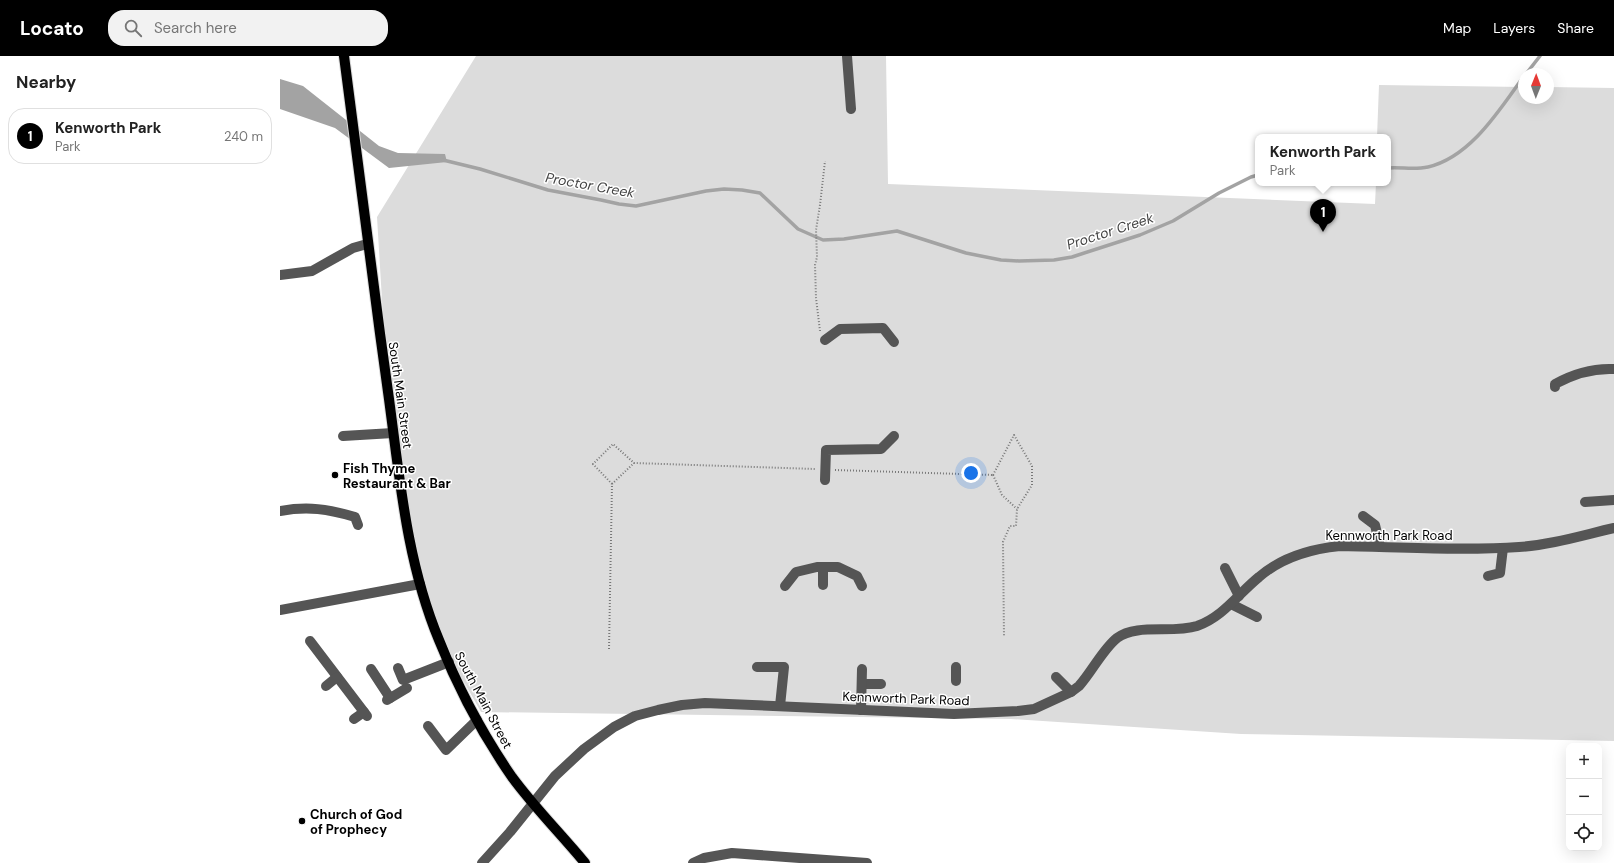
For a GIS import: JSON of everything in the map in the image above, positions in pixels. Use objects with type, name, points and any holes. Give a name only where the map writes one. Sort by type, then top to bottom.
[{"type":"main road","name":"South Main Street","points":[[344,56],[358,160],[367,244],[402,498],[412,557],[430,618],[449,662],[478,720],[513,777],[533,803],[585,863]]},
{"type":"street","points":[[847,56],[851,109]]},
{"type":"street","points":[[280,275],[312,271],[353,248],[367,244]]},
{"type":"street","points":[[822,336],[840,329],[883,328],[894,342]]},
{"type":"street","points":[[1555,387],[1556,384],[1569,376],[1604,368],[1614,369]]},
{"type":"street","points":[[343,436],[393,433]]},
{"type":"street","points":[[825,480],[826,450],[881,449],[894,436]]},
{"type":"street","points":[[1585,502],[1614,500]]},
{"type":"street","points":[[280,511],[300,508],[331,510],[355,516],[358,525]]},
{"type":"street","points":[[1363,516],[1375,525],[1380,546]]},
{"type":"street","name":"Kennworth Park Road","points":[[482,863],[555,776],[584,749],[614,727],[636,716],[682,705],[706,703],[954,714],[1034,709],[1071,692],[1079,686],[1116,639],[1129,631],[1187,629],[1208,621],[1231,604],[1258,577],[1286,559],[1302,552],[1340,546],[1503,548],[1541,544],[1614,528]]},
{"type":"street","points":[[1488,576],[1500,573],[1503,548]]},
{"type":"street","points":[[823,567],[823,585]]},
{"type":"street","points":[[785,586],[796,572],[823,567],[838,567],[857,576],[862,586]]},
{"type":"street","points":[[1224,568],[1239,596]]},
{"type":"street","points":[[280,610],[420,584]]},
{"type":"street","points":[[1231,604],[1257,618]]},
{"type":"street","points":[[310,641],[365,714],[354,719]]},
{"type":"street","points":[[398,668],[403,680],[449,662]]},
{"type":"street","points":[[757,667],[784,667],[780,706]]},
{"type":"street","points":[[956,667],[956,681]]},
{"type":"street","points":[[371,669],[388,699],[407,688]]},
{"type":"street","points":[[861,710],[862,669]]},
{"type":"street","points":[[1056,676],[1071,692]]},
{"type":"street","points":[[326,686],[337,677]]},
{"type":"street","points":[[862,684],[881,684]]},
{"type":"street","points":[[428,726],[446,750],[478,720]]},
{"type":"street","points":[[693,863],[704,858],[732,853],[867,863]]},
{"type":"path","points":[[822,336],[815,265],[817,257],[816,230],[825,161]]},
{"type":"path","points":[[993,475],[1014,435],[1032,466],[1032,485],[1017,509],[1016,526],[1010,526],[1003,542],[1004,637]]},
{"type":"path","points":[[609,649],[612,484],[593,464],[613,444],[634,463],[993,475]]},
{"type":"path","points":[[612,484],[634,463]]},
{"type":"path","points":[[993,475],[1002,495],[1017,509]]},
{"type":"shaded area","points":[[476,56],[886,56],[888,184],[1375,204],[1376,186],[1391,186],[1391,134],[1377,134],[1379,85],[1518,87],[1518,104],[1554,104],[1554,87],[1614,88],[1614,741],[1241,734],[1011,719],[481,712],[427,617],[388,400],[377,217]]},
{"type":"shaded area","points":[[280,79],[303,86],[379,146],[398,153],[445,154],[447,162],[389,168],[335,128],[280,109]]},
{"type":"waterway","name":"Proctor Creek","points":[[1531,68],[1540,56]]},
{"type":"waterway","name":"Proctor Creek","points":[[1391,168],[1428,167],[1443,162],[1458,153],[1471,143],[1483,130],[1518,85]]},
{"type":"waterway","name":"Proctor Creek","points":[[443,160],[480,169],[548,190],[636,206],[706,191],[724,189],[760,193],[798,229],[823,240],[844,239],[897,231],[966,253],[1001,260],[1019,261],[1054,260],[1072,257],[1140,235],[1173,221],[1219,193],[1255,176]]},
{"type":"place","name":"Kenworth Park","points":[[1323,232]]},
{"type":"place","name":"Fish Thyme Restaurant & Bar","points":[[335,475]]},
{"type":"place","name":"Church of God of Prophecy","points":[[302,821]]}]
